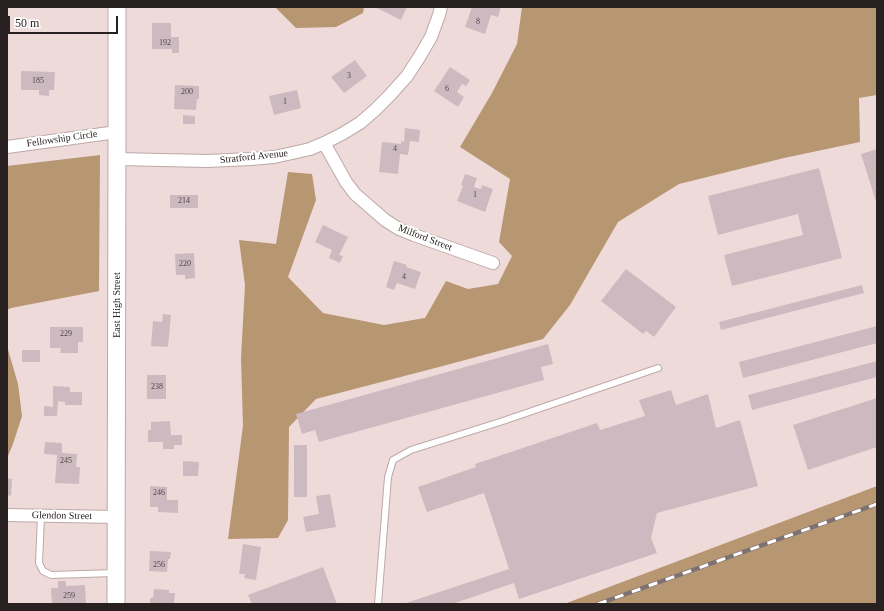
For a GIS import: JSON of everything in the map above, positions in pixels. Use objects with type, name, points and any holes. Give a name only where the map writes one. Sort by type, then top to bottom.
[{"type":"main road","name":"East High Street","points":[[116,604],[117,7]]},
{"type":"street","name":"Stratford Avenue","points":[[117,159],[207,161],[251,159],[280,156],[310,149],[324,143],[360,123],[399,86],[417,61],[431,36],[441,7]]},
{"type":"street","name":"Fellowship Circle","points":[[7,147],[117,132]]},
{"type":"street","name":"Milford Street","points":[[324,143],[335,165],[355,194],[385,220],[399,229],[414,235],[493,263]]},
{"type":"street","name":"Glendon Street","points":[[7,515],[116,517]]},
{"type":"lane","points":[[378,604],[388,477],[393,460],[411,450],[500,422],[658,368]]},
{"type":"lane","points":[[41,516],[39,563],[43,572],[51,575],[116,573]]},
{"type":"shaded area","points":[[275,7],[364,7],[363,13],[336,27],[296,28]]},
{"type":"shaded area","points":[[522,7],[877,7],[877,95],[859,98],[860,142],[784,158],[679,184],[618,222],[570,305],[543,339],[316,399],[289,427],[288,520],[278,538],[228,539],[243,426],[241,358],[245,285],[239,240],[276,244],[288,172],[312,174],[316,200],[288,277],[323,313],[384,325],[425,318],[446,281],[468,289],[498,284],[512,256],[499,242],[510,179],[460,147],[492,93],[517,44]]},
{"type":"shaded area","points":[[100,155],[99,291],[7,310],[7,166]]},
{"type":"shaded area","points":[[7,346],[18,384],[22,416],[8,456],[7,456]]},
{"type":"shaded area","points":[[877,486],[877,604],[564,604]]},
{"type":"building","points":[[375,7],[407,7],[401,20]]},
{"type":"building","points":[[472,7],[501,7],[498,17],[491,15],[485,34],[465,27]]},
{"type":"building","points":[[152,23],[171,23],[171,37],[179,37],[179,53],[172,53],[172,49],[152,49]]},
{"type":"building","points":[[355,60],[367,76],[344,93],[331,77]]},
{"type":"building","points":[[450,67],[470,80],[466,86],[462,84],[457,92],[464,97],[458,107],[434,91]]},
{"type":"building","points":[[21,71],[55,72],[54,90],[49,90],[49,96],[39,95],[39,90],[21,90]]},
{"type":"building","points":[[175,85],[199,86],[199,99],[197,99],[196,110],[174,109]]},
{"type":"building","points":[[297,90],[301,108],[274,115],[269,96]]},
{"type":"building","points":[[183,115],[195,116],[195,124],[183,124]]},
{"type":"building","points":[[405,128],[420,130],[419,142],[410,141],[408,155],[400,154],[398,174],[379,172],[382,142],[401,144],[401,141],[404,142]]},
{"type":"building","points":[[877,149],[877,205],[861,154]]},
{"type":"building","points":[[819,168],[842,258],[732,286],[724,255],[803,235],[798,214],[718,235],[708,196]]},
{"type":"building","points":[[465,174],[477,178],[474,187],[481,189],[482,185],[493,189],[485,212],[457,201],[463,186],[461,185]]},
{"type":"building","points":[[170,195],[198,195],[198,208],[170,208]]},
{"type":"building","points":[[323,225],[348,237],[339,255],[343,256],[340,263],[329,258],[332,250],[315,242]]},
{"type":"building","points":[[194,253],[195,278],[185,279],[185,275],[176,275],[175,254]]},
{"type":"building","points":[[394,261],[407,265],[406,267],[421,272],[415,289],[397,283],[394,290],[386,287]]},
{"type":"building","points":[[626,269],[676,307],[654,337],[646,331],[643,334],[601,301]]},
{"type":"building","points":[[862,285],[864,293],[721,330],[719,322]]},
{"type":"building","points":[[163,314],[171,315],[168,347],[151,346],[153,321],[162,322]]},
{"type":"building","points":[[877,326],[877,343],[743,378],[739,362]]},
{"type":"building","points":[[50,327],[83,327],[83,342],[78,342],[78,353],[60,353],[61,348],[50,348]]},
{"type":"building","points":[[548,344],[553,364],[541,367],[544,380],[319,442],[315,430],[302,434],[296,414]]},
{"type":"building","points":[[22,350],[40,350],[40,362],[22,362]]},
{"type":"building","points":[[877,361],[877,377],[752,410],[748,395]]},
{"type":"building","points":[[147,375],[166,375],[166,399],[147,399]]},
{"type":"building","points":[[53,386],[70,387],[70,392],[82,392],[82,405],[65,405],[65,402],[58,401],[57,416],[44,416],[44,406],[53,407]]},
{"type":"building","points":[[671,390],[676,405],[708,394],[716,428],[740,420],[758,486],[657,513],[651,538],[657,553],[519,599],[514,583],[452,604],[403,604],[509,569],[484,493],[427,512],[418,487],[476,467],[475,464],[597,423],[600,430],[645,416],[639,400]]},
{"type":"building","points":[[877,398],[877,447],[808,470],[793,425]]},
{"type":"building","points":[[170,421],[171,435],[182,435],[182,445],[174,445],[174,449],[163,449],[163,442],[148,442],[148,430],[151,430],[151,422]]},
{"type":"building","points":[[45,442],[62,443],[62,453],[77,454],[76,467],[80,467],[79,484],[55,483],[57,455],[44,454]]},
{"type":"building","points":[[294,445],[307,445],[307,497],[294,497]]},
{"type":"building","points":[[183,461],[199,462],[198,476],[183,476]]},
{"type":"building","points":[[7,478],[12,479],[11,496],[7,495]]},
{"type":"building","points":[[150,486],[167,487],[167,500],[178,500],[178,513],[158,512],[158,507],[150,507]]},
{"type":"building","points":[[330,494],[336,527],[306,532],[303,517],[319,514],[316,496]]},
{"type":"building","points":[[243,544],[261,547],[256,580],[244,578],[245,574],[239,574]]},
{"type":"building","points":[[150,551],[171,552],[170,559],[168,559],[167,572],[149,571]]},
{"type":"building","points":[[323,567],[337,604],[252,604],[248,595]]},
{"type":"building","points":[[58,581],[66,581],[66,586],[85,585],[86,604],[52,604],[51,588],[58,588]]},
{"type":"building","points":[[154,589],[169,590],[169,593],[175,593],[174,603],[150,604],[150,598],[153,598]]},
{"type":"railway","points":[[598,604],[877,504]]}]
